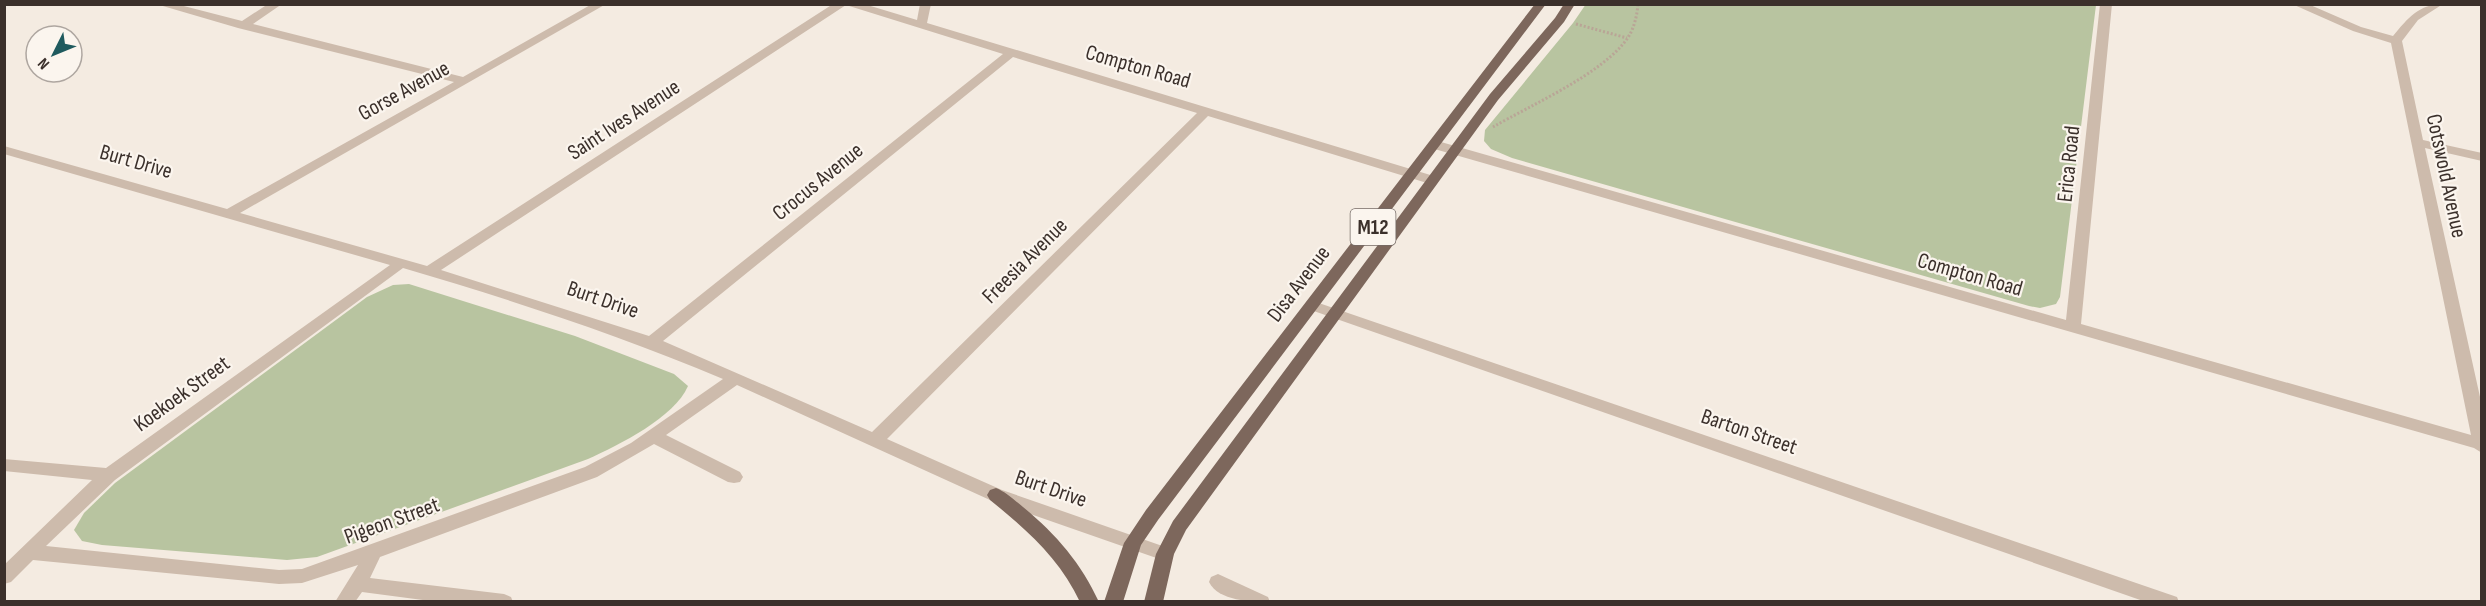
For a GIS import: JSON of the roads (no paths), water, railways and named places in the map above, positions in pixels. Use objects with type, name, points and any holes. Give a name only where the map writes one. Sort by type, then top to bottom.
[{"type":"main road","name":"Disa Avenue","points":[[1153,602],[1165,554],[1186,516],[1432,180],[1446,147],[1540,4]]},
{"type":"main road","name":"Disa Avenue","points":[[1113,602],[1133,543],[1414,173],[1470,130],[1494,97],[1560,20],[1570,4]]},
{"type":"main road","points":[[996,495],[1043,534],[1068,561],[1090,602]]},
{"type":"street","points":[[161,4],[464,81]]},
{"type":"street","points":[[242,26],[277,4]]},
{"type":"street","name":"Gorse Avenue","points":[[228,213],[601,4]]},
{"type":"street","name":"Saint Ives Avenue","points":[[429,271],[841,4]]},
{"type":"street","name":"Compton Road","points":[[850,4],[1432,180]]},
{"type":"street","points":[[921,26],[926,4]]},
{"type":"street","name":"Erica Road","points":[[2073,328],[2106,4]]},
{"type":"street","points":[[2297,4],[2357,29],[2396,41],[2414,18],[2438,4]]},
{"type":"street","name":"Cotswold Avenue","points":[[2396,41],[2481,445]]},
{"type":"street","name":"Crocus Avenue","points":[[651,342],[1011,54]]},
{"type":"street","name":"Freesia Avenue","points":[[874,441],[1206,111]]},
{"type":"street","points":[[2417,142],[2481,157]]},
{"type":"street","name":"Compton Road","points":[[1446,147],[2481,445]]},
{"type":"street","name":"Burt Drive","points":[[4,150],[429,271],[552,308],[651,342],[996,495],[1165,554]]},
{"type":"street","name":"Koekoek Street","points":[[4,577],[109,476],[400,264]]},
{"type":"street","name":"Barton Street","points":[[1313,306],[2170,602]]},
{"type":"street","name":"Pigeon Street","points":[[29,552],[279,577],[302,576],[373,553],[591,471],[637,447],[736,378]]},
{"type":"street","points":[[653,436],[734,477]]},
{"type":"street","points":[[4,465],[109,476]]},
{"type":"street","points":[[344,602],[358,584],[373,553]]},
{"type":"street","points":[[1218,582],[1261,602]]},
{"type":"street","points":[[358,584],[504,602]]}]
